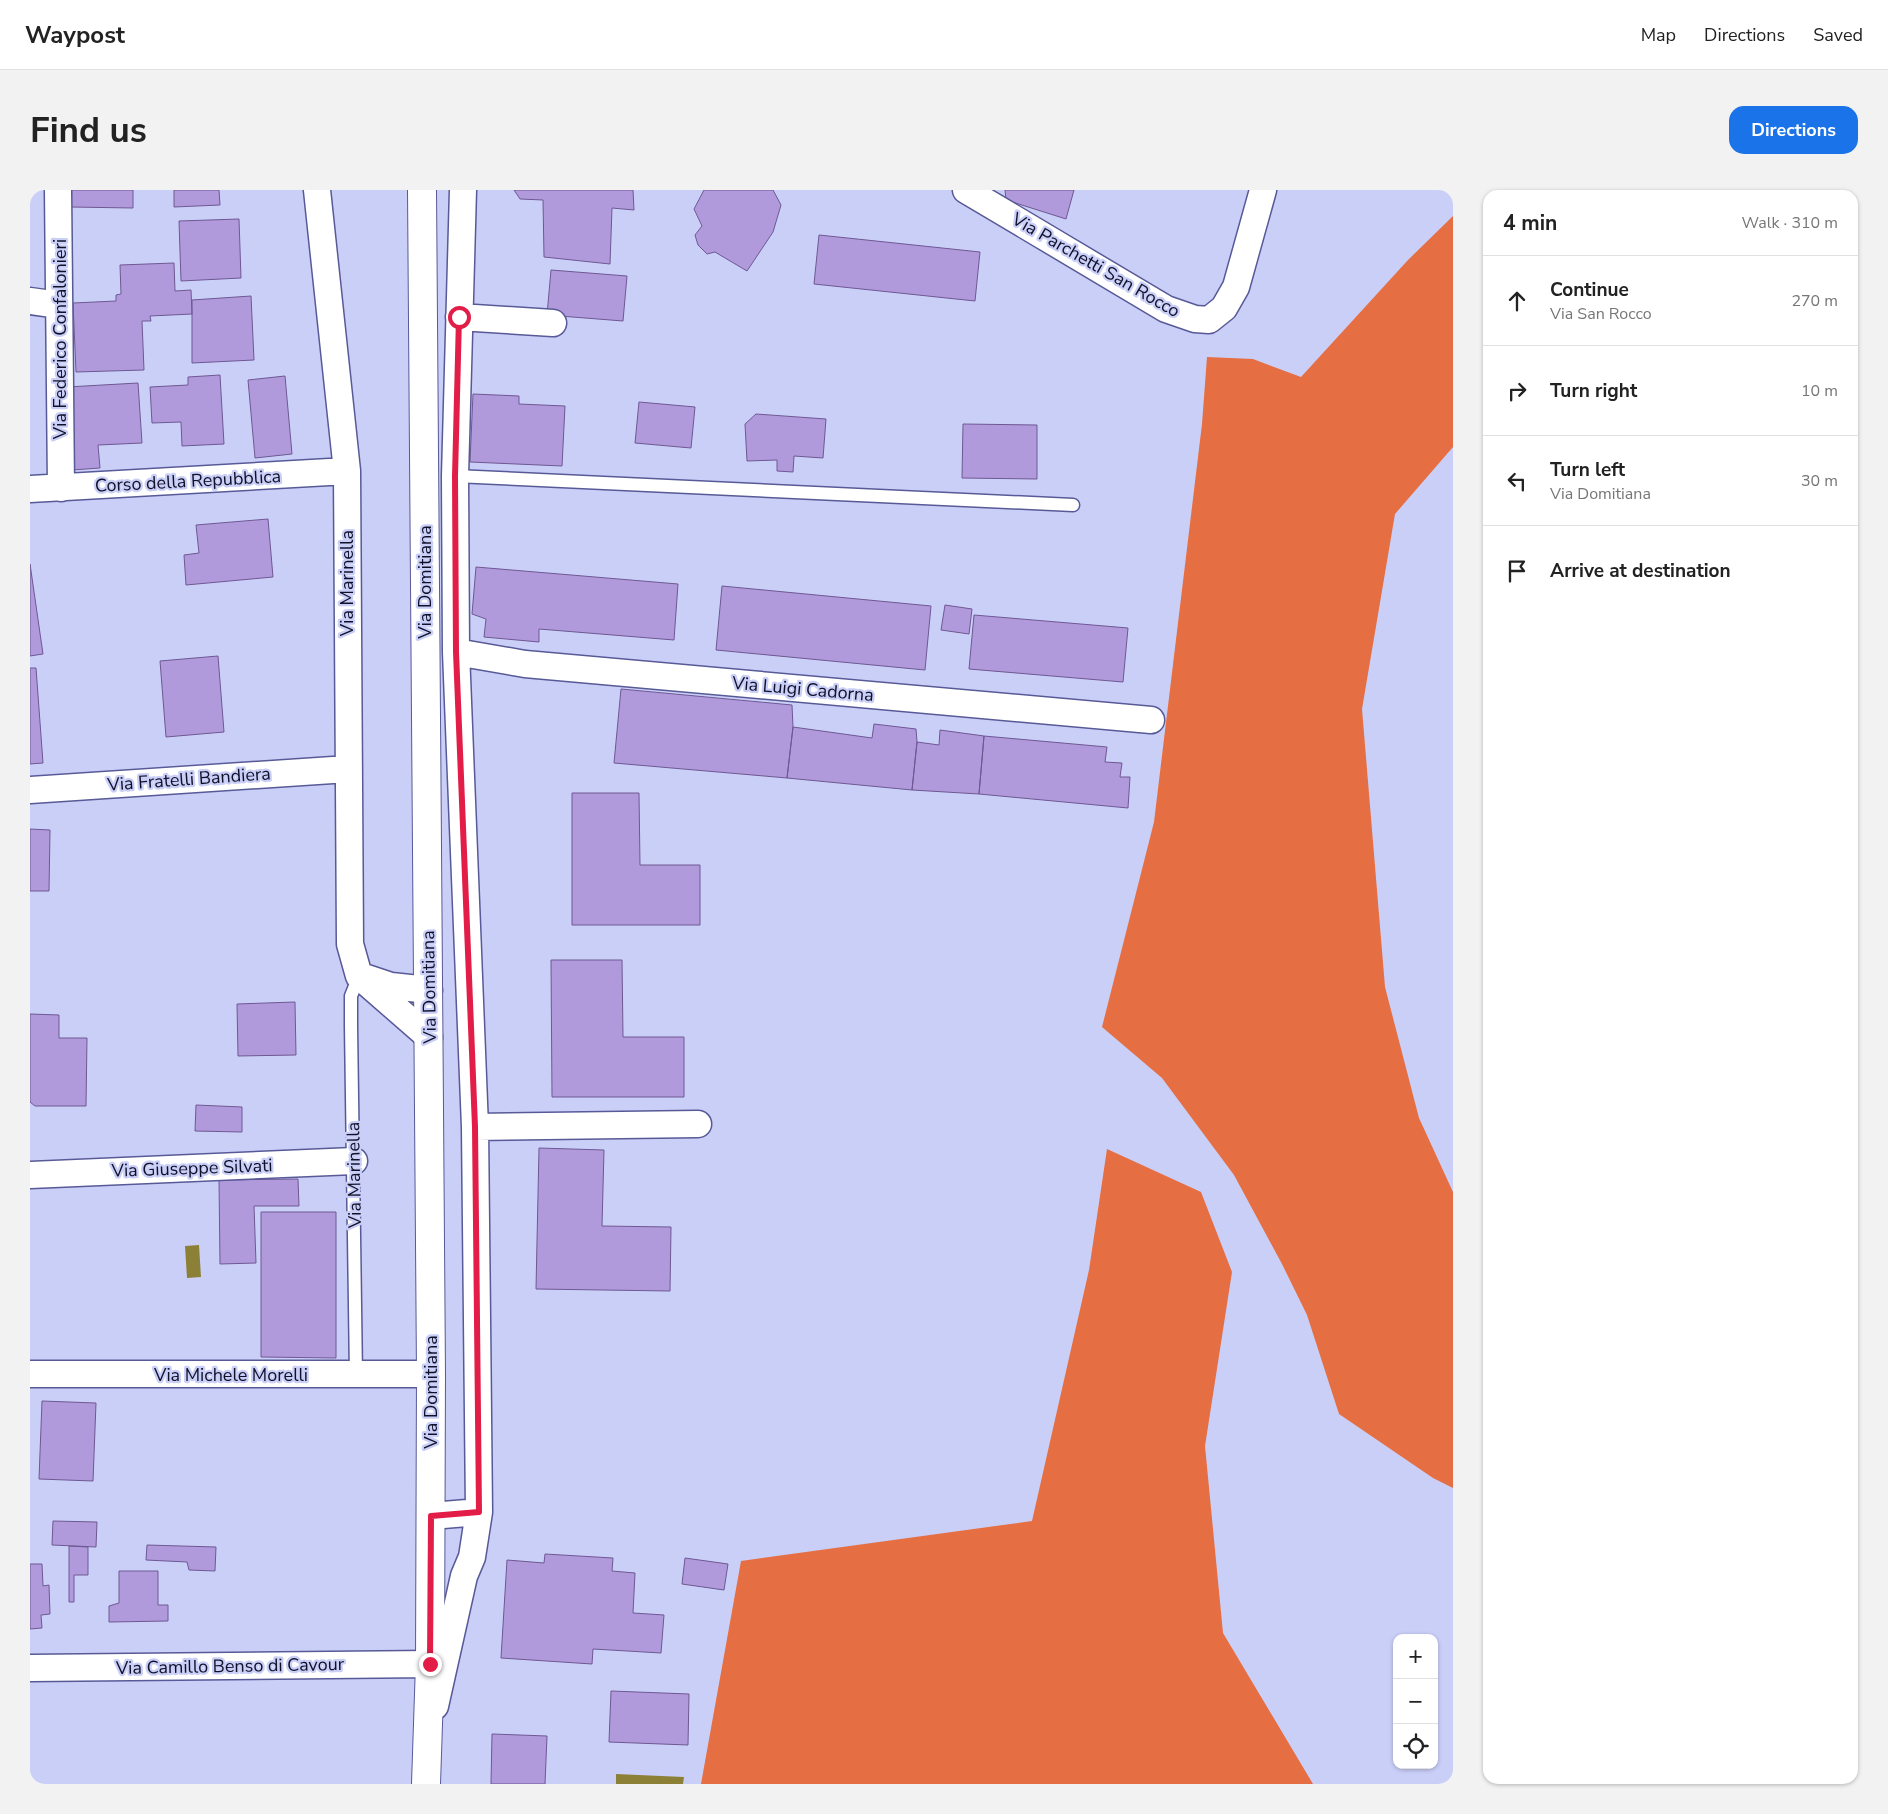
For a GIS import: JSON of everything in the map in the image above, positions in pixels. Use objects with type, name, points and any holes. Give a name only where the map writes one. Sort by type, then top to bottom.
[{"type":"street","name":"Via Federico Confalonieri","points":[[58,190],[61,488]]},
{"type":"street","name":"Via Marinella","points":[[317,190],[346,471],[350,944],[359,976]]},
{"type":"street","name":"Via Domitiana","points":[[422,190],[432,1374],[430,1664],[426,1784]]},
{"type":"street","points":[[428,1736],[464,1576],[472,1557],[479,1512],[475,1127],[456,652],[455,476],[463,190]]},
{"type":"street","name":"Via Parchetti San Rocco","points":[[966,190],[1166,309],[1195,319],[1209,320],[1224,308],[1236,287],[1263,190]]},
{"type":"street","points":[[30,301],[59,305]]},
{"type":"street","points":[[459,317],[553,323]]},
{"type":"street","name":"Corso della Repubblica","points":[[30,489],[346,471]]},
{"type":"street","name":"Via Luigi Cadorna","points":[[456,652],[526,664],[1151,720]]},
{"type":"street","name":"Via Fratelli Bandiera","points":[[30,790],[348,769]]},
{"type":"street","points":[[359,976],[390,986],[428,990]]},
{"type":"street","points":[[359,976],[429,1038]]},
{"type":"street","points":[[475,1127],[698,1124]]},
{"type":"street","name":"Via Giuseppe Silvati","points":[[30,1175],[354,1161]]},
{"type":"street","name":"Via Michele Morelli","points":[[30,1374],[356,1376],[432,1374]]},
{"type":"street","points":[[431,1516],[479,1512]]},
{"type":"street","name":"Via Camillo Benso di Cavour","points":[[30,1668],[430,1664]]},
{"type":"lane","points":[[455,476],[1073,505]]},
{"type":"lane","name":"Via Marinella","points":[[356,1376],[351,996],[359,976]]},
{"type":"shaded area","points":[[1453,216],[1453,447],[1395,514],[1362,709],[1385,987],[1419,1118],[1453,1192],[1453,1488],[1433,1478],[1339,1414],[1307,1315],[1234,1175],[1162,1078],[1102,1027],[1154,822],[1202,424],[1207,357],[1253,359],[1301,377],[1408,260]]},
{"type":"shaded area","points":[[1107,1149],[1201,1192],[1232,1272],[1205,1446],[1223,1633],[1313,1784],[701,1784],[741,1561],[1032,1521],[1089,1270]]},
{"type":"shaded area","points":[[199,1245],[201,1277],[187,1278],[185,1246]]},
{"type":"shaded area","points":[[616,1774],[684,1777],[683,1784],[616,1784]]},
{"type":"building","points":[[70,190],[133,190],[133,208],[70,207]]},
{"type":"building","points":[[174,190],[219,190],[220,205],[174,207]]},
{"type":"building","points":[[514,190],[633,190],[634,210],[612,208],[610,264],[544,257],[543,200],[520,199]]},
{"type":"building","points":[[704,190],[773,190],[781,205],[773,232],[747,271],[715,252],[707,254],[698,245],[695,235],[702,226],[694,209]]},
{"type":"building","points":[[1005,190],[1074,190],[1066,219],[1006,200]]},
{"type":"building","points":[[239,219],[241,278],[181,281],[179,221]]},
{"type":"building","points":[[819,235],[980,252],[975,301],[814,284]]},
{"type":"building","points":[[174,263],[175,291],[191,290],[192,314],[150,316],[151,321],[142,321],[144,370],[76,372],[73,303],[116,301],[116,295],[121,294],[120,265]]},
{"type":"building","points":[[551,270],[627,276],[623,321],[547,315]]},
{"type":"building","points":[[251,296],[254,360],[192,363],[192,300]]},
{"type":"building","points":[[220,375],[224,444],[182,446],[181,422],[152,423],[150,387],[188,385],[188,377]]},
{"type":"building","points":[[285,376],[292,454],[255,458],[248,380]]},
{"type":"building","points":[[138,383],[142,443],[98,445],[100,468],[72,470],[67,387]]},
{"type":"building","points":[[473,394],[519,396],[519,404],[565,406],[562,466],[470,462]]},
{"type":"building","points":[[639,402],[695,407],[691,448],[635,443]]},
{"type":"building","points":[[756,414],[826,419],[823,458],[794,456],[793,472],[777,471],[777,460],[747,461],[745,424]]},
{"type":"building","points":[[963,424],[1037,425],[1037,479],[962,478]]},
{"type":"building","points":[[268,519],[273,577],[186,585],[184,555],[199,553],[196,525]]},
{"type":"building","points":[[30,564],[43,654],[30,656]]},
{"type":"building","points":[[476,567],[678,584],[674,640],[539,629],[539,642],[484,637],[486,619],[472,614]]},
{"type":"building","points":[[722,586],[931,606],[925,670],[716,650]]},
{"type":"building","points":[[945,605],[972,609],[969,634],[941,630]]},
{"type":"building","points":[[974,615],[1128,628],[1123,682],[969,669]]},
{"type":"building","points":[[218,656],[224,732],[166,737],[160,661]]},
{"type":"building","points":[[30,668],[36,668],[43,763],[30,764]]},
{"type":"building","points":[[621,689],[792,705],[793,727],[787,778],[614,763]]},
{"type":"building","points":[[874,724],[916,729],[917,742],[912,790],[787,778],[793,727],[872,738]]},
{"type":"building","points":[[940,730],[984,736],[979,794],[912,790],[917,742],[939,745]]},
{"type":"building","points":[[984,736],[1107,747],[1105,762],[1122,763],[1120,777],[1130,777],[1128,808],[979,794]]},
{"type":"building","points":[[572,793],[639,793],[640,865],[700,865],[700,925],[572,925]]},
{"type":"building","points":[[30,829],[50,830],[49,891],[30,891]]},
{"type":"building","points":[[551,960],[622,960],[623,1037],[684,1037],[684,1097],[552,1097]]},
{"type":"building","points":[[295,1002],[296,1055],[238,1056],[237,1004]]},
{"type":"building","points":[[30,1014],[59,1015],[59,1038],[87,1038],[86,1106],[35,1106],[30,1102]]},
{"type":"building","points":[[196,1105],[242,1107],[242,1132],[195,1131]]},
{"type":"building","points":[[539,1148],[604,1150],[602,1226],[671,1227],[670,1291],[536,1289]]},
{"type":"building","points":[[298,1179],[299,1206],[254,1206],[256,1263],[220,1264],[219,1180]]},
{"type":"building","points":[[261,1212],[336,1212],[336,1358],[261,1357]]},
{"type":"building","points":[[42,1401],[96,1403],[93,1481],[39,1479]]},
{"type":"building","points":[[53,1521],[97,1522],[96,1547],[52,1545]]},
{"type":"building","points":[[147,1545],[216,1547],[215,1571],[189,1570],[187,1562],[146,1560]]},
{"type":"building","points":[[69,1546],[88,1547],[88,1575],[74,1575],[74,1602],[69,1602]]},
{"type":"building","points":[[545,1554],[613,1558],[612,1571],[635,1573],[633,1613],[664,1615],[661,1653],[593,1649],[592,1664],[501,1658],[507,1560],[544,1563]]},
{"type":"building","points":[[685,1558],[728,1564],[724,1590],[682,1584]]},
{"type":"building","points":[[30,1564],[42,1564],[43,1586],[49,1585],[50,1614],[41,1615],[42,1628],[30,1629]]},
{"type":"building","points":[[119,1571],[158,1571],[158,1605],[168,1605],[168,1621],[109,1622],[109,1606],[119,1603]]},
{"type":"building","points":[[611,1691],[689,1694],[688,1745],[609,1742]]},
{"type":"building","points":[[492,1734],[547,1736],[545,1784],[491,1784]]},
{"type":"route","points":[[430,1664],[431,1516],[479,1512],[475,1127],[456,652],[455,476],[459,317]]}]
